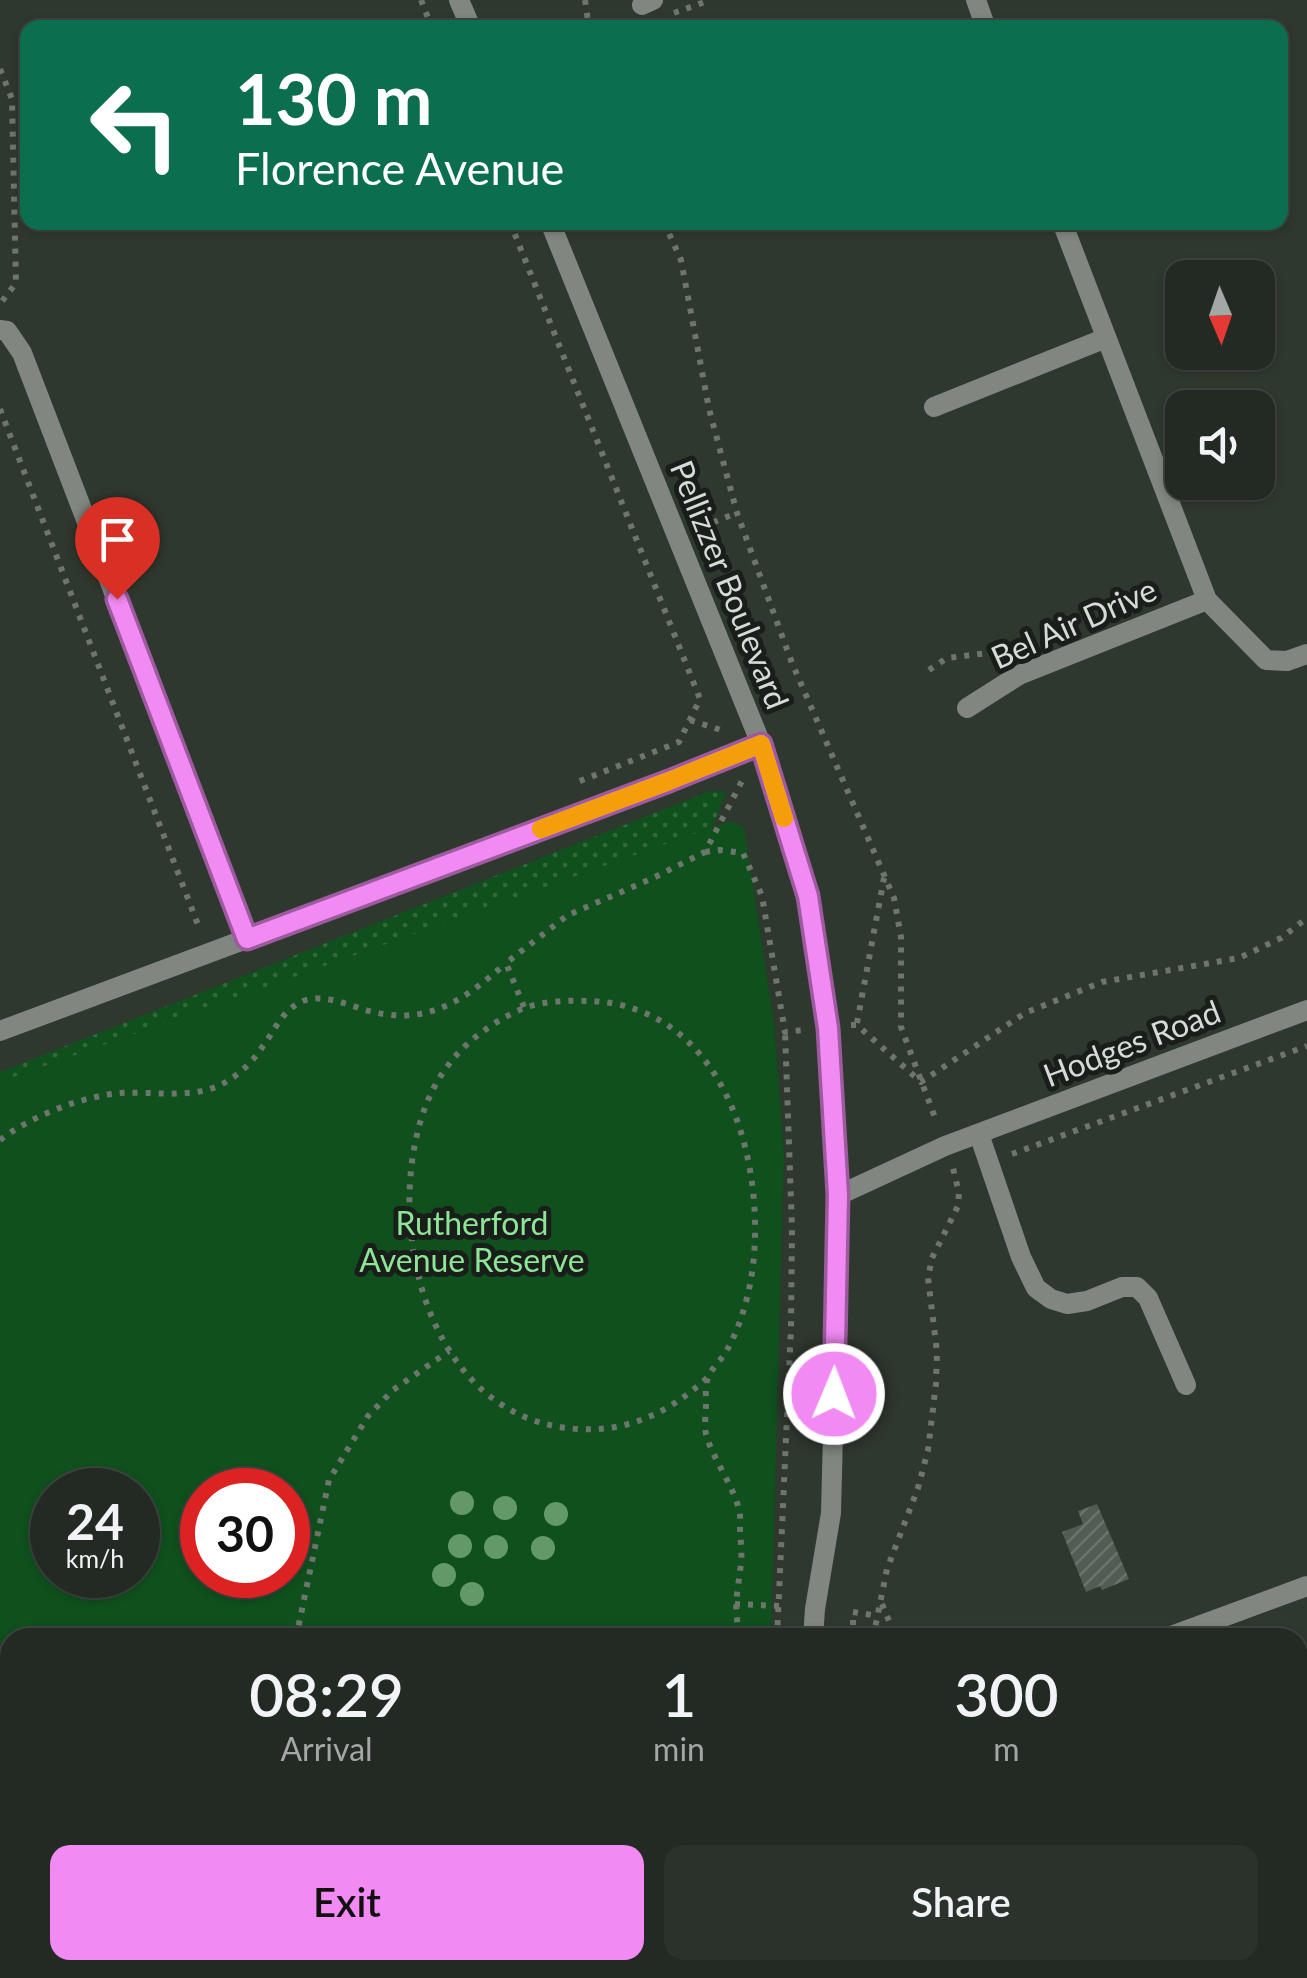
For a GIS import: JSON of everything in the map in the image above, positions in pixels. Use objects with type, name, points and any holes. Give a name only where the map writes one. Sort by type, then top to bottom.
[{"type":"street","name":"Pellizzer Boulevard","points":[[553,230],[761,744],[808,896],[828,1028],[838,1195],[831,1513],[814,1628]]},
{"type":"street","name":"Bel Air Drive","points":[[1065,230],[1207,600],[1266,660],[1287,661],[1307,654]]},
{"type":"street","points":[[0,330],[6,331],[22,353],[247,939]]},
{"type":"street","points":[[934,407],[1106,338]]},
{"type":"street","name":"Bel Air Drive","points":[[967,708],[1019,675],[1207,600]]},
{"type":"street","points":[[0,1031],[761,744]]},
{"type":"street","name":"Hodges Road","points":[[838,1195],[946,1146],[1307,1010]]},
{"type":"street","points":[[978,1134],[1021,1257],[1036,1288],[1067,1304],[1087,1301],[1122,1287],[1137,1287],[1148,1298],[1186,1385]]},
{"type":"street","points":[[1193,1628],[1307,1586]]},
{"type":"path","points":[[0,70],[12,98],[16,282],[0,304]]},
{"type":"path","points":[[513,230],[700,698],[679,742],[569,786]]},
{"type":"path","points":[[668,230],[681,260],[709,409],[737,512],[792,663],[894,898],[900,937],[901,1027],[934,1115]]},
{"type":"path","points":[[0,410],[201,929],[184,936]]},
{"type":"path","points":[[677,536],[737,512]]},
{"type":"path","points":[[929,670],[947,658],[1019,646]]},
{"type":"path","points":[[0,1140],[55,1109],[117,1094],[203,1091],[231,1078],[256,1056],[281,1018],[304,1001],[334,1000],[396,1015],[441,1009],[475,991],[568,915],[705,852],[761,744]]},
{"type":"path","points":[[857,1024],[885,875]]},
{"type":"path","points":[[921,1082],[1024,1013],[1102,982],[1239,958],[1281,938],[1307,918]]},
{"type":"path","points":[[506,964],[524,1007]]},
{"type":"path","points":[[566,1000],[600,1002],[633,1008],[661,1022],[706,1060],[738,1120],[747,1152],[755,1220],[754,1256],[739,1325],[707,1378],[686,1397],[656,1416],[628,1425],[564,1429],[528,1420],[499,1404],[476,1384],[449,1351],[421,1288],[413,1256],[408,1189],[427,1101],[464,1046],[489,1024],[524,1007],[566,1000]]},
{"type":"path","points":[[778,1628],[792,1295],[785,1032]]},
{"type":"path","points":[[875,1628],[887,1569],[928,1450],[936,1368],[928,1278],[932,1258],[958,1206],[955,1174],[1307,1046]]},
{"type":"path","points":[[298,1628],[329,1480],[368,1416],[392,1390],[449,1351]]},
{"type":"path","points":[[707,1378],[706,1432],[740,1511],[741,1562],[735,1604],[738,1628]]},
{"type":"path","points":[[881,1603],[892,1628]]},
{"type":"path","points":[[735,1604],[779,1606]]},
{"type":"path","points":[[854,1628],[853,1612],[878,1616]]},
{"type":"green space","points":[[710,791],[726,792],[715,821],[701,841],[0,1126],[0,1072]]},
{"type":"green space","name":"Rutherford Avenue Reserve","points":[[730,821],[744,827],[774,1023],[784,1153],[771,1628],[0,1628],[0,1082]]},
{"type":"building","points":[[1097,1504],[1129,1579],[1086,1592],[1062,1532],[1083,1524],[1078,1511]]},
{"type":"slow traffic","points":[[541,829],[761,744],[784,818]]},
{"type":"route","points":[[117,599],[247,939],[761,744],[808,896],[828,1028],[838,1195],[834,1394]]}]
